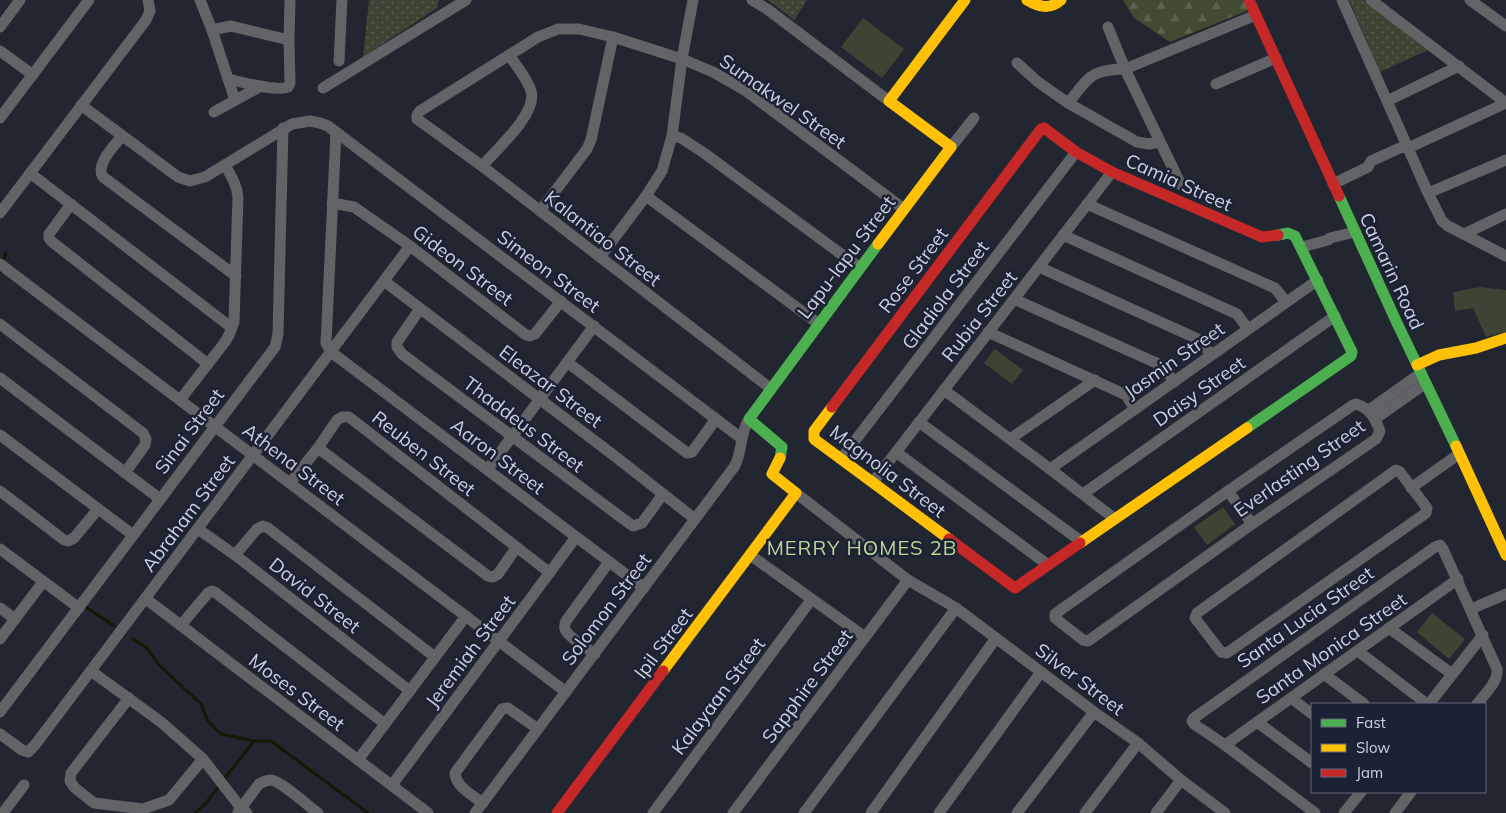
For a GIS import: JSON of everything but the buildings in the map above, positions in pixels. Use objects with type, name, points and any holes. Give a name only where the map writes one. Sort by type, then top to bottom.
[{"type":"street","points":[[0,118],[89,0]]},
{"type":"street","points":[[0,213],[146,20],[150,11],[148,0]]},
{"type":"street","points":[[200,0],[235,100]]},
{"type":"street","points":[[228,79],[284,89],[290,85],[290,0]]},
{"type":"street","points":[[339,61],[342,0]]},
{"type":"street","points":[[323,88],[466,0]]},
{"type":"street","points":[[600,257],[646,196],[662,171],[672,136],[682,58],[693,0]]},
{"type":"street","points":[[752,0],[767,9],[951,147]]},
{"type":"street","points":[[889,101],[964,0]]},
{"type":"street","points":[[1027,0],[1043,7],[1050,7],[1061,0]]},
{"type":"street","name":"Camarin Road","points":[[1250,0],[1333,184],[1506,555]]},
{"type":"street","points":[[1342,0],[1442,221],[1448,226],[1506,256]]},
{"type":"street","points":[[1333,184],[1368,167],[1371,161],[1402,147],[1408,148],[1506,103],[1371,0]]},
{"type":"street","points":[[1470,0],[1506,26]]},
{"type":"street","points":[[0,26],[15,2]]},
{"type":"street","points":[[1068,103],[1088,78],[1098,72],[1108,69],[1125,69],[1256,15]]},
{"type":"street","points":[[212,30],[231,26],[289,40]]},
{"type":"street","points":[[1108,27],[1125,69],[1181,185]]},
{"type":"street","name":"Sumakwel Street","points":[[417,115],[420,111],[538,36],[558,29],[579,29],[613,37],[682,58],[713,72],[746,92],[904,209]]},
{"type":"street","points":[[540,212],[587,149],[591,140],[613,37]]},
{"type":"street","points":[[0,50],[33,75]]},
{"type":"street","points":[[482,166],[517,127],[530,105],[531,88],[509,55]]},
{"type":"street","points":[[1216,84],[1276,58]]},
{"type":"street","points":[[1017,63],[1038,82],[1068,103],[1137,142],[1149,144],[1159,142]]},
{"type":"street","points":[[1387,101],[1459,66]]},
{"type":"street","points":[[214,112],[261,86]]},
{"type":"street","name":"Simeon Street","points":[[82,105],[184,180],[190,181],[198,180],[225,165],[283,128],[292,124],[310,121],[320,122],[336,132],[741,438]]},
{"type":"street","name":"Kalantiao Street","points":[[417,115],[417,119],[482,166],[770,388]]},
{"type":"street","name":"Lapu-lapu Street","points":[[748,419],[974,118]]},
{"type":"street","name":"Sinai Street","points":[[0,712],[275,347],[277,340],[283,128]]},
{"type":"street","name":"Camia Street","points":[[1044,128],[1076,152],[1112,172],[1262,237],[1292,234],[1302,248]]},
{"type":"street","name":"Rose Street","points":[[813,436],[814,431],[1041,129],[1044,128]]},
{"type":"street","points":[[331,352],[326,343],[336,132]]},
{"type":"street","points":[[122,136],[102,162],[100,171],[103,177],[236,276]]},
{"type":"street","points":[[672,136],[681,138],[704,153],[860,268]]},
{"type":"street","name":"Gladiola Street","points":[[841,459],[1076,152]]},
{"type":"street","points":[[1428,193],[1506,160]]},
{"type":"street","points":[[180,400],[224,342],[232,328],[235,316],[238,197],[237,188],[225,165]]},
{"type":"street","name":"Rubia Street","points":[[873,482],[1112,172]]},
{"type":"street","points":[[30,173],[232,328]]},
{"type":"street","points":[[646,196],[819,324]]},
{"type":"street","name":"Gideon Street","points":[[332,203],[354,207],[410,246],[526,335],[535,334],[561,301]]},
{"type":"street","points":[[71,204],[49,234],[51,241],[208,364]]},
{"type":"street","points":[[1087,204],[1275,288],[1286,302]]},
{"type":"street","points":[[1464,234],[1506,214]]},
{"type":"street","points":[[896,452],[1048,565],[1350,356],[1352,352],[1302,248],[1330,238],[1356,233]]},
{"type":"street","points":[[1063,235],[1237,314],[1248,329]]},
{"type":"street","name":"Abraham Street","points":[[0,734],[22,750],[28,752],[35,745],[410,246]]},
{"type":"street","name":"Athena Street","points":[[0,264],[566,692]]},
{"type":"street","points":[[1039,267],[1200,340],[1211,355]]},
{"type":"street","name":"Jasmin Street","points":[[1050,469],[1318,280]]},
{"type":"street","name":"Eleazar Street","points":[[384,281],[695,520]]},
{"type":"street","points":[[1014,300],[1163,366],[1174,382]]},
{"type":"street","name":"Thaddeus Street","points":[[420,309],[399,338],[398,350],[512,437],[630,524],[638,525],[642,523],[663,494]]},
{"type":"street","name":"Daisy Street","points":[[1083,494],[1335,316]]},
{"type":"street","points":[[0,324],[143,434],[146,439],[145,445],[125,473]]},
{"type":"street","points":[[488,470],[594,326]]},
{"type":"street","points":[[988,332],[1126,395],[1135,409]]},
{"type":"street","points":[[1372,415],[1421,374],[1439,356],[1476,348],[1506,338]]},
{"type":"street","name":"Aaron Street","points":[[331,352],[644,588]]},
{"type":"street","points":[[567,362],[687,453],[692,452],[716,419]]},
{"type":"street","points":[[0,378],[160,499]]},
{"type":"street","points":[[1010,439],[1095,380]]},
{"type":"street","points":[[944,390],[1115,519]]},
{"type":"street","name":"Everlasting Street","points":[[1352,405],[1360,405],[1372,415],[1380,432],[1376,439],[1252,524],[1088,641],[1055,618],[1055,614],[1352,405]]},
{"type":"street","name":"Reuben Street","points":[[290,483],[318,448],[337,420],[342,417],[349,418],[516,548],[550,572]]},
{"type":"street","points":[[748,419],[782,447],[782,454],[773,468],[772,474],[796,493]]},
{"type":"street","name":"Solomon Street","points":[[475,813],[737,463],[741,438],[748,419]]},
{"type":"street","points":[[919,422],[1082,542]]},
{"type":"street","points":[[0,435],[133,535]]},
{"type":"street","name":"Magnolia Street","points":[[813,436],[814,439],[1015,588],[1048,565]]},
{"type":"street","points":[[318,448],[488,576],[493,577],[498,574],[516,548]]},
{"type":"street","points":[[1411,488],[1459,454]]},
{"type":"street","points":[[1396,470],[1400,472],[1411,488],[1427,508],[1426,513],[1227,653],[1220,652],[1195,618],[1197,613],[1396,470]]},
{"type":"street","points":[[0,491],[64,540],[68,541],[74,538],[98,509]]},
{"type":"street","points":[[1228,491],[1252,524]]},
{"type":"street","name":"Ipil Street","points":[[557,813],[796,493]]},
{"type":"street","name":"Silver Street","points":[[796,493],[908,580],[956,608],[1138,743],[1181,780],[1225,813]]},
{"type":"street","points":[[236,555],[257,529],[263,526],[268,528],[435,657]]},
{"type":"street","name":"David Street","points":[[198,529],[236,555],[410,691]]},
{"type":"street","name":"Jeremiah Street","points":[[392,785],[576,538]]},
{"type":"street","name":"Santa Lucia Street","points":[[1225,745],[1194,724],[1192,720],[1435,547],[1440,545],[1443,549],[1458,579]]},
{"type":"street","points":[[0,550],[78,608]]},
{"type":"street","points":[[750,555],[865,637]]},
{"type":"street","points":[[595,654],[566,632],[565,625],[609,562]]},
{"type":"street","points":[[1458,579],[1498,674],[1496,680],[1478,703]]},
{"type":"street","name":"Santa Monica Street","points":[[1225,745],[1458,579]]},
{"type":"street","name":"Sapphire Street","points":[[733,813],[908,580]]},
{"type":"street","points":[[0,638],[43,582]]},
{"type":"street","points":[[181,625],[208,593],[212,591],[385,724]]},
{"type":"street","points":[[1471,610],[1506,594]]},
{"type":"street","name":"Moses Street","points":[[146,599],[428,813]]},
{"type":"street","name":"Kalayaan Street","points":[[653,813],[811,600]]},
{"type":"street","points":[[0,608],[15,619]]},
{"type":"street","points":[[804,813],[956,608]]},
{"type":"street","points":[[358,760],[466,616]]},
{"type":"street","points":[[1389,628],[1452,674]]},
{"type":"street","points":[[1429,703],[1483,635]]},
{"type":"street","points":[[871,813],[996,638]]},
{"type":"street","points":[[1358,650],[1427,703]]},
{"type":"street","points":[[92,671],[161,722],[203,759],[242,811],[259,784],[269,780],[279,784],[318,813]]},
{"type":"street","points":[[939,813],[1041,672]]},
{"type":"street","points":[[1324,674],[1363,703]]},
{"type":"street","points":[[129,698],[71,773],[70,781],[75,788],[94,803],[142,809],[169,800],[203,759]]},
{"type":"street","points":[[1291,698],[1311,713]]},
{"type":"street","points":[[483,802],[459,785],[455,780],[455,773],[502,709],[508,708],[538,729]]},
{"type":"street","points":[[1017,813],[1094,712]]},
{"type":"street","points":[[1257,722],[1311,761]]},
{"type":"street","points":[[1086,813],[1138,743]]},
{"type":"street","points":[[1225,745],[1315,813]]},
{"type":"street","points":[[1156,813],[1181,780]]},
{"type":"street","points":[[3,813],[24,785]]},
{"type":"street","points":[[1344,813],[1357,793]]},
{"type":"street","points":[[1395,813],[1410,793]]},
{"type":"green space","points":[[369,0],[439,0],[437,8],[363,57]]},
{"type":"green space","points":[[768,0],[807,0],[794,20]]},
{"type":"green space","points":[[1123,0],[1247,0],[1251,9],[1170,42],[1134,18]]},
{"type":"green space","points":[[1349,0],[1363,0],[1428,50],[1380,72]]},
{"type":"green space","points":[[863,18],[904,49],[882,78],[841,47]]},
{"type":"green space","points":[[1480,287],[1506,290],[1506,332],[1486,337],[1473,308],[1455,311],[1453,292]]},
{"type":"green space","points":[[995,349],[1023,370],[1012,384],[984,363]]},
{"type":"green space","points":[[1223,507],[1235,524],[1207,545],[1194,527]]},
{"type":"green space","points":[[1432,613],[1465,639],[1449,659],[1417,632]]},
{"type":"waterway","points":[[0,272],[6,253]]},
{"type":"waterway","points":[[83,605],[114,626]]},
{"type":"waterway","points":[[133,639],[147,648],[159,665],[201,704],[208,721],[221,734],[254,741],[271,741],[368,813]]},
{"type":"waterway","points":[[223,780],[254,741]]},
{"type":"waterway","points":[[195,813],[220,785]]},
{"type":"traffic: fast","points":[[1339,196],[1456,446]]},
{"type":"traffic: fast","points":[[1247,428],[1351,356],[1352,352],[1295,236],[1288,233],[1278,235]]},
{"type":"traffic: fast","points":[[780,458],[782,447],[749,419],[878,244]]},
{"type":"traffic: slow","points":[[878,244],[951,147],[889,101],[965,0]]},
{"type":"traffic: slow","points":[[1027,0],[1044,6],[1053,5],[1061,0]]},
{"type":"traffic: slow","points":[[1417,365],[1439,355],[1476,348],[1506,338]]},
{"type":"traffic: slow","points":[[832,407],[814,431],[814,439],[949,539]]},
{"type":"traffic: slow","points":[[1080,543],[1247,428]]},
{"type":"traffic: slow","points":[[1456,446],[1506,555]]},
{"type":"traffic: slow","points":[[663,671],[796,493],[772,474],[780,458]]},
{"type":"traffic: jam","points":[[1249,0],[1339,196]]},
{"type":"traffic: jam","points":[[1044,128],[1076,152],[1112,172],[1262,237],[1278,235]]},
{"type":"traffic: jam","points":[[832,407],[1041,129],[1044,128]]},
{"type":"traffic: jam","points":[[949,539],[1015,588],[1080,543]]},
{"type":"traffic: jam","points":[[557,813],[663,671]]},
{"type":"district","name":"MERRY HOMES 2B","points":[[862,547]]}]
